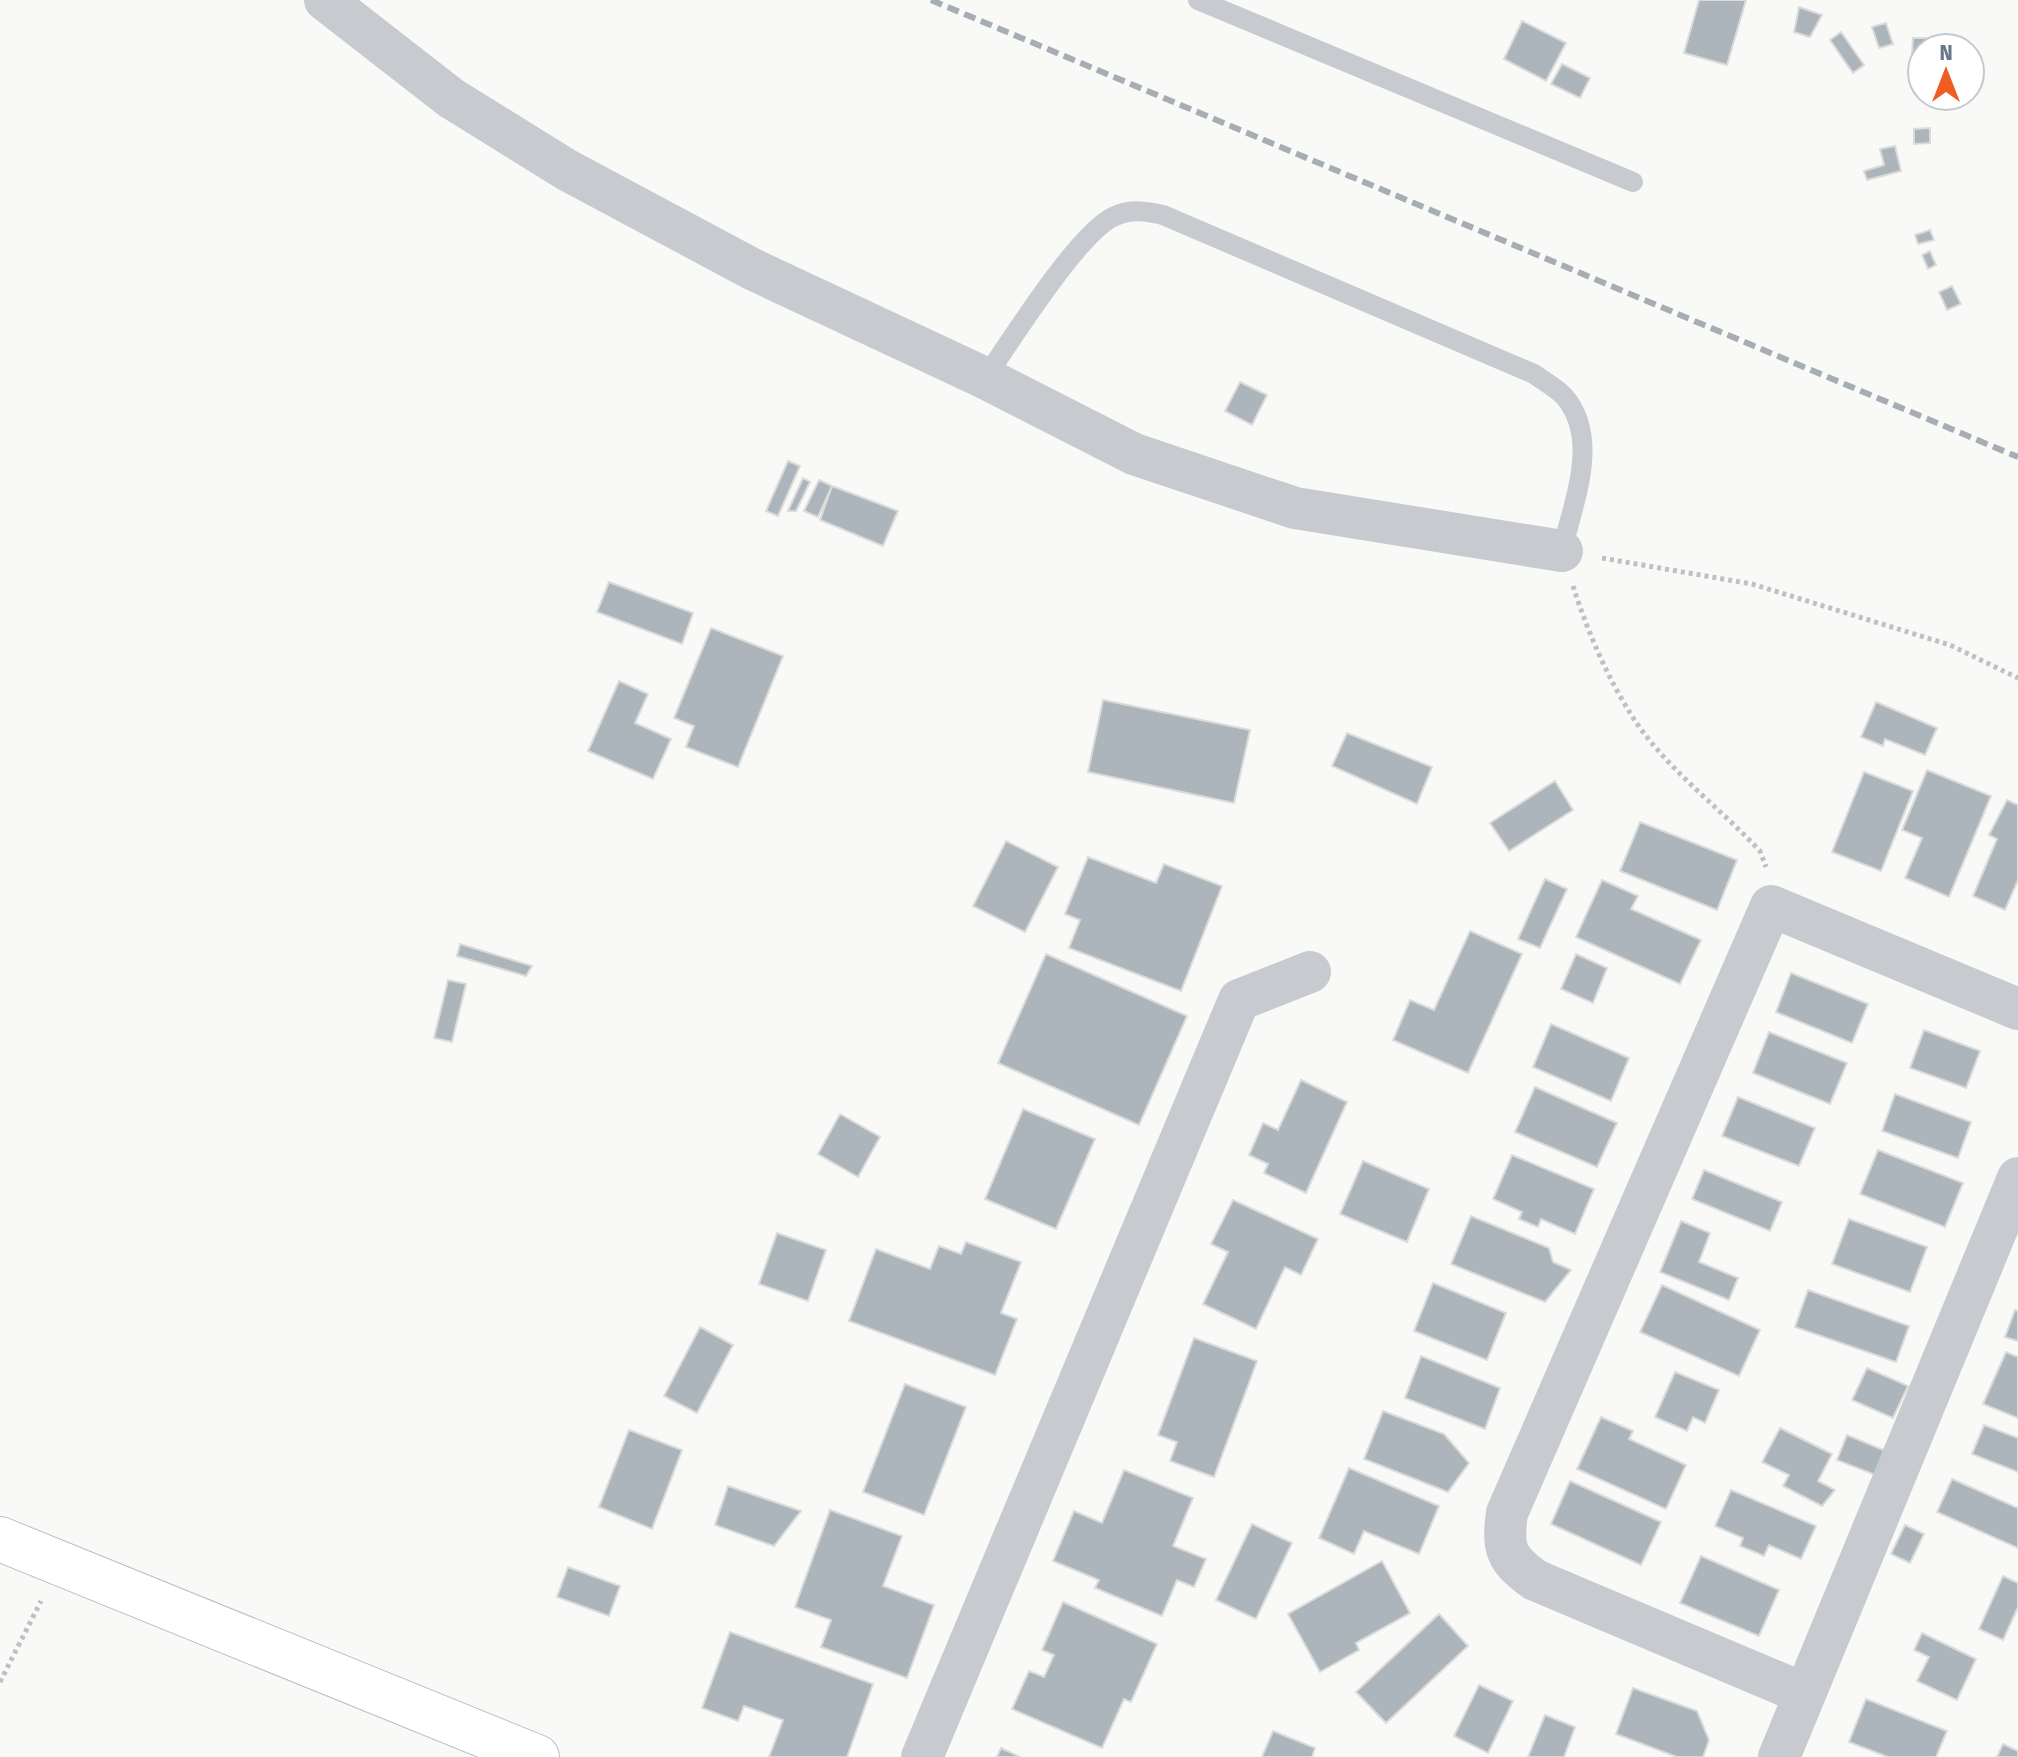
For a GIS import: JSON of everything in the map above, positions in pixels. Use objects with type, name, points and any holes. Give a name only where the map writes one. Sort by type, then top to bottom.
[{"type":"street","points":[[325,0],[451,98],[567,170],[754,270],[985,378],[1134,454],[1295,508],[1562,551]]},
{"type":"street","points":[[1805,1694],[1535,1580],[1512,1563],[1504,1539],[1507,1513],[1771,906],[2018,1009]]},
{"type":"street","points":[[922,1757],[1239,1000],[1310,972]]},
{"type":"street","points":[[1779,1757],[2018,1178]]},
{"type":"street","points":[[0,1539],[537,1757]]},
{"type":"lane","points":[[1198,0],[1633,182]]},
{"type":"lane","points":[[985,378],[1089,234],[1114,216],[1138,210],[1163,215],[1534,374],[1563,395],[1578,419],[1585,447],[1562,551]]},
{"type":"path","points":[[1771,906],[1768,873],[1760,851],[1676,769],[1632,716],[1584,620],[1562,551],[1752,584],[1950,645],[2018,678]]},
{"type":"path","points":[[0,1682],[60,1565]]},
{"type":"building","points":[[1699,0],[1746,0],[1727,65],[1684,53]]},
{"type":"building","points":[[1799,7],[1822,15],[1810,37],[1794,32]]},
{"type":"building","points":[[1522,21],[1566,43],[1546,81],[1504,59]]},
{"type":"building","points":[[1886,23],[1893,44],[1879,48],[1872,27]]},
{"type":"building","points":[[1841,32],[1864,65],[1853,73],[1830,40]]},
{"type":"building","points":[[1562,64],[1590,78],[1580,98],[1551,84]]},
{"type":"building","points":[[1930,128],[1930,143],[1914,144],[1914,129]]},
{"type":"building","points":[[1895,146],[1901,171],[1867,180],[1864,171],[1884,165],[1880,149]]},
{"type":"building","points":[[1930,230],[1934,240],[1918,244],[1915,235]]},
{"type":"building","points":[[1930,251],[1936,265],[1928,269],[1922,255]]},
{"type":"building","points":[[1952,286],[1961,304],[1947,310],[1939,292]]},
{"type":"building","points":[[1240,382],[1267,395],[1252,425],[1225,411]]},
{"type":"building","points":[[788,461],[800,466],[778,516],[766,511]]},
{"type":"building","points":[[803,478],[810,482],[796,511],[788,511]]},
{"type":"building","points":[[819,480],[832,486],[818,517],[804,511]]},
{"type":"building","points":[[832,486],[898,511],[883,546],[820,520]]},
{"type":"building","points":[[609,582],[693,613],[682,644],[597,612]]},
{"type":"building","points":[[711,628],[783,656],[738,767],[686,747],[694,726],[674,718]]},
{"type":"building","points":[[619,681],[648,694],[635,723],[671,739],[653,779],[588,751]]},
{"type":"building","points":[[1103,700],[1250,730],[1234,803],[1088,772]]},
{"type":"building","points":[[1876,702],[1937,728],[1925,755],[1885,739],[1883,746],[1861,737]]},
{"type":"building","points":[[1347,733],[1432,767],[1417,804],[1332,766]]},
{"type":"building","points":[[1927,770],[1991,796],[1949,897],[1905,878],[1922,838],[1902,830]]},
{"type":"building","points":[[1864,772],[1913,791],[1881,871],[1832,852]]},
{"type":"building","points":[[1555,781],[1573,810],[1509,851],[1490,823]]},
{"type":"building","points":[[2007,800],[2018,805],[2018,880],[2005,910],[1973,896],[1997,839],[1989,835]]},
{"type":"building","points":[[1640,822],[1737,860],[1717,910],[1620,871]]},
{"type":"building","points":[[1006,841],[1058,867],[1025,932],[973,906]]},
{"type":"building","points":[[1088,857],[1156,883],[1164,864],[1222,886],[1181,991],[1069,948],[1080,920],[1065,914]]},
{"type":"building","points":[[1545,879],[1567,889],[1540,948],[1518,939]]},
{"type":"building","points":[[1602,880],[1638,896],[1631,909],[1701,940],[1680,984],[1576,937]]},
{"type":"building","points":[[1470,931],[1522,954],[1468,1073],[1393,1040],[1410,1000],[1434,1010]]},
{"type":"building","points":[[460,944],[532,966],[526,976],[457,956]]},
{"type":"building","points":[[1046,954],[1187,1016],[1139,1125],[998,1063]]},
{"type":"building","points":[[1576,954],[1607,968],[1593,1003],[1561,989]]},
{"type":"building","points":[[1791,973],[1868,1004],[1852,1043],[1776,1012]]},
{"type":"building","points":[[448,980],[466,984],[452,1042],[434,1038]]},
{"type":"building","points":[[1551,1024],[1629,1058],[1611,1101],[1533,1067]]},
{"type":"building","points":[[1924,1030],[1980,1051],[1966,1088],[1910,1068]]},
{"type":"building","points":[[1769,1032],[1847,1063],[1830,1104],[1753,1073]]},
{"type":"building","points":[[1301,1080],[1347,1102],[1306,1193],[1264,1173],[1268,1164],[1249,1155],[1263,1123],[1278,1130]]},
{"type":"building","points":[[1535,1087],[1617,1123],[1597,1167],[1515,1132]]},
{"type":"building","points":[[1895,1094],[1971,1122],[1958,1158],[1882,1131]]},
{"type":"building","points":[[1738,1097],[1815,1128],[1799,1166],[1722,1136]]},
{"type":"building","points":[[1023,1109],[1095,1139],[1056,1229],[985,1199]]},
{"type":"building","points":[[840,1114],[880,1137],[858,1177],[818,1154]]},
{"type":"building","points":[[1878,1150],[1963,1183],[1945,1227],[1860,1194]]},
{"type":"building","points":[[1512,1155],[1594,1189],[1575,1234],[1541,1219],[1538,1227],[1519,1219],[1522,1212],[1493,1199]]},
{"type":"building","points":[[1363,1161],[1429,1189],[1407,1242],[1340,1214]]},
{"type":"building","points":[[1704,1170],[1782,1202],[1770,1231],[1692,1199]]},
{"type":"building","points":[[1233,1200],[1318,1239],[1301,1275],[1285,1267],[1256,1329],[1203,1304],[1228,1252],[1211,1244]]},
{"type":"building","points":[[1471,1216],[1549,1248],[1553,1262],[1571,1270],[1545,1302],[1451,1264]]},
{"type":"building","points":[[1849,1219],[1927,1247],[1910,1292],[1832,1264]]},
{"type":"building","points":[[1681,1221],[1710,1233],[1699,1262],[1738,1278],[1729,1300],[1660,1272]]},
{"type":"building","points":[[777,1233],[826,1250],[808,1301],[759,1284]]},
{"type":"building","points":[[966,1242],[1021,1262],[1001,1313],[1017,1319],[995,1375],[849,1321],[876,1249],[930,1269],[939,1246],[961,1254]]},
{"type":"building","points":[[1433,1283],[1506,1313],[1487,1360],[1414,1331]]},
{"type":"building","points":[[1662,1285],[1760,1330],[1739,1376],[1640,1332]]},
{"type":"building","points":[[1808,1290],[1909,1326],[1896,1362],[1795,1327]]},
{"type":"building","points":[[2015,1310],[2018,1311],[2018,1341],[2005,1337]]},
{"type":"building","points":[[700,1327],[733,1345],[697,1413],[664,1396]]},
{"type":"building","points":[[1194,1338],[1257,1361],[1214,1477],[1170,1461],[1177,1442],[1158,1435]]},
{"type":"building","points":[[2006,1352],[2018,1357],[2018,1418],[1983,1404]]},
{"type":"building","points":[[1421,1356],[1500,1388],[1485,1429],[1405,1398]]},
{"type":"building","points":[[1867,1368],[1908,1386],[1893,1418],[1852,1400]]},
{"type":"building","points":[[1675,1372],[1719,1390],[1705,1423],[1693,1417],[1687,1431],[1655,1417]]},
{"type":"building","points":[[905,1384],[966,1407],[924,1515],[863,1492]]},
{"type":"building","points":[[1383,1411],[1444,1434],[1469,1463],[1448,1492],[1364,1459]]},
{"type":"building","points":[[1601,1417],[1633,1431],[1629,1439],[1686,1465],[1666,1509],[1577,1469]]},
{"type":"building","points":[[1984,1425],[2018,1438],[2018,1472],[1972,1454]]},
{"type":"building","points":[[1780,1428],[1832,1454],[1818,1481],[1835,1490],[1822,1506],[1783,1486],[1789,1475],[1762,1462]]},
{"type":"building","points":[[629,1430],[682,1450],[652,1529],[599,1507]]},
{"type":"building","points":[[1847,1435],[1888,1452],[1878,1476],[1837,1460]]},
{"type":"building","points":[[1349,1468],[1439,1506],[1419,1554],[1364,1531],[1354,1554],[1319,1538]]},
{"type":"building","points":[[1124,1470],[1193,1498],[1173,1546],[1206,1559],[1194,1587],[1177,1580],[1162,1616],[1095,1588],[1099,1580],[1053,1561],[1074,1511],[1102,1523]]},
{"type":"building","points":[[1952,1479],[2018,1508],[2018,1548],[1937,1512]]},
{"type":"building","points":[[1570,1481],[1661,1522],[1641,1565],[1551,1524]]},
{"type":"building","points":[[728,1486],[801,1511],[774,1546],[715,1525]]},
{"type":"building","points":[[1731,1490],[1816,1526],[1801,1559],[1769,1545],[1764,1556],[1740,1546],[1743,1538],[1715,1526]]},
{"type":"building","points":[[830,1510],[902,1536],[883,1586],[934,1605],[907,1678],[821,1647],[831,1620],[795,1607]]},
{"type":"building","points":[[1252,1524],[1292,1543],[1256,1619],[1216,1600]]},
{"type":"building","points":[[1905,1525],[1924,1534],[1910,1563],[1891,1554]]},
{"type":"building","points":[[1701,1556],[1779,1590],[1759,1636],[1680,1603]]},
{"type":"building","points":[[1382,1561],[1410,1613],[1356,1643],[1359,1650],[1320,1672],[1288,1614]]},
{"type":"building","points":[[568,1567],[620,1586],[609,1616],[557,1597]]},
{"type":"building","points":[[2003,1576],[2018,1583],[2018,1607],[2003,1640],[1979,1629]]},
{"type":"building","points":[[1063,1602],[1157,1644],[1131,1702],[1124,1699],[1102,1748],[1012,1709],[1029,1671],[1044,1677],[1054,1655],[1042,1650]]},
{"type":"building","points":[[1439,1614],[1468,1646],[1386,1723],[1356,1692]]},
{"type":"building","points":[[730,1632],[873,1684],[847,1757],[769,1757],[783,1720],[744,1706],[738,1721],[702,1708]]},
{"type":"building","points":[[1922,1633],[1976,1659],[1957,1700],[1917,1681],[1929,1657],[1914,1650]]},
{"type":"building","points":[[1479,1685],[1513,1701],[1488,1753],[1454,1736]]},
{"type":"building","points":[[1633,1688],[1697,1711],[1709,1740],[1703,1757],[1677,1757],[1616,1734]]},
{"type":"building","points":[[1866,1699],[1947,1731],[1936,1757],[1888,1757],[1849,1742]]},
{"type":"building","points":[[1545,1715],[1575,1727],[1564,1757],[1528,1757]]},
{"type":"building","points":[[1273,1731],[1315,1748],[1312,1757],[1262,1757]]},
{"type":"building","points":[[2003,1744],[2018,1751],[2018,1757],[1997,1757]]},
{"type":"building","points":[[1001,1748],[1020,1757],[997,1757]]},
{"type":"railway","points":[[931,0],[2018,457]]}]
